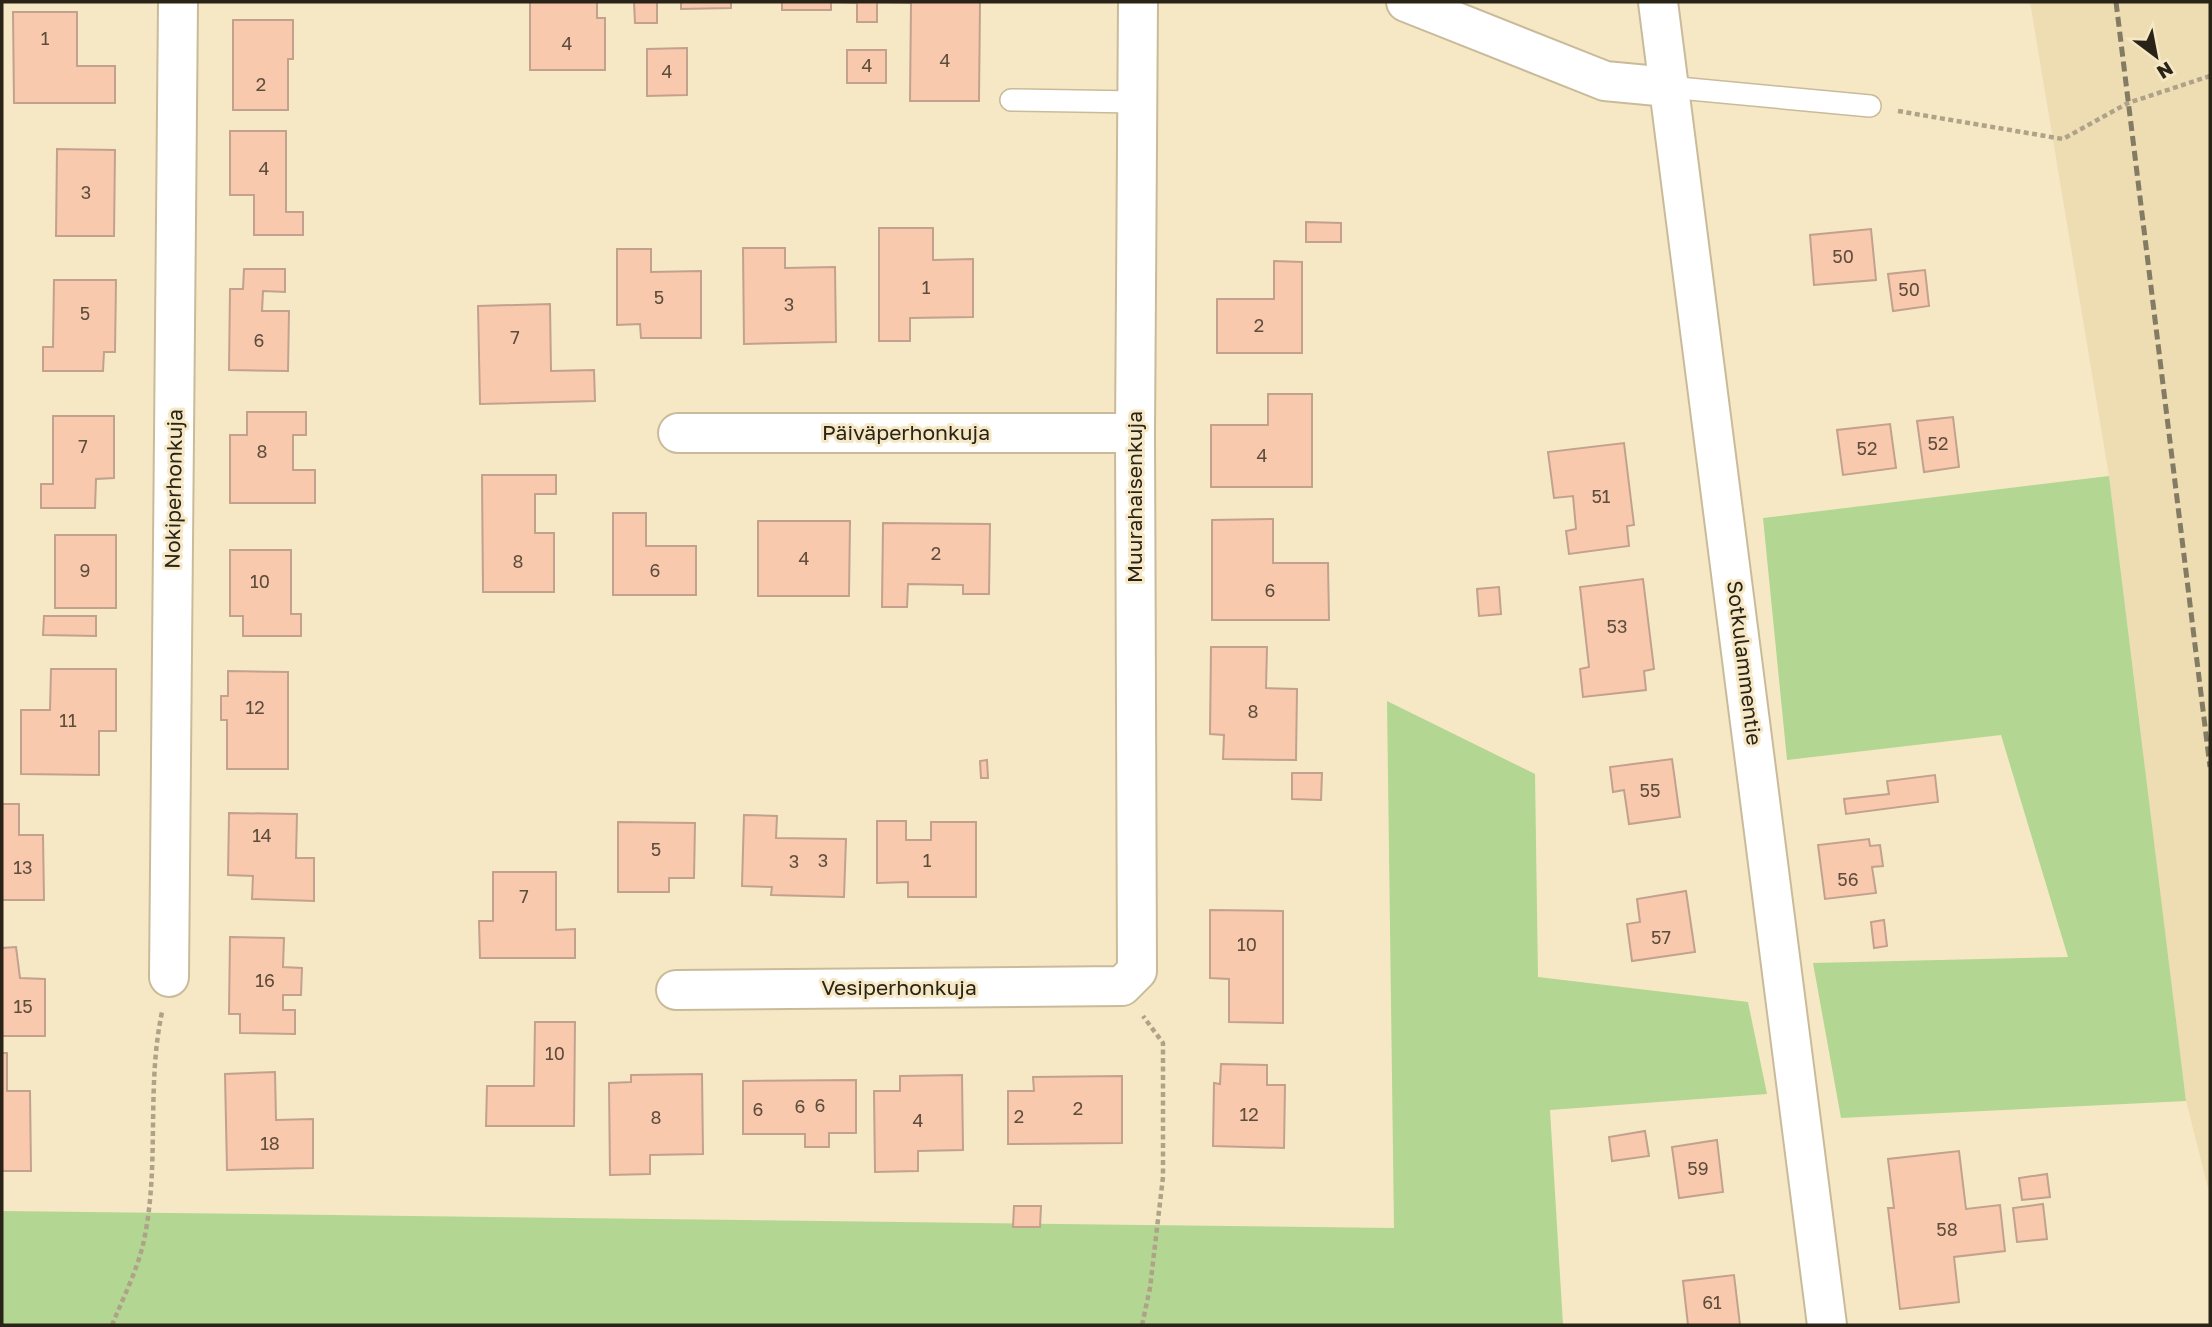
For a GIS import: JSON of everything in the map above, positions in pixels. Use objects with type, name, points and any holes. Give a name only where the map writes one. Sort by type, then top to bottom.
[{"type":"street","name":"Nokiperhonkuja","points":[[169,977],[178,2]]},
{"type":"street","name":"Muurahaisenkuja","points":[[1122,986],[1137,971],[1135,433],[1138,2]]},
{"type":"street","points":[[1406,2],[1605,81],[1668,87]]},
{"type":"street","name":"Sotkulammentie","points":[[1658,2],[1770,859],[1827,1325]]},
{"type":"street","name":"Päiväperhonkuja","points":[[678,433],[1135,433]]},
{"type":"street","name":"Vesiperhonkuja","points":[[676,990],[1122,986]]},
{"type":"lane","points":[[1668,87],[1870,106]]},
{"type":"lane","points":[[1012,100],[1137,102]]},
{"type":"path","points":[[1870,106],[2063,139],[2128,103],[2210,76]]},
{"type":"path","points":[[112,1325],[144,1241],[150,1182],[155,1045],[169,977]]},
{"type":"path","points":[[1122,986],[1163,1043],[1163,1177],[1150,1288],[1142,1325]]},
{"type":"shaded area","points":[[2030,2],[2210,2],[2210,1196],[2186,1101],[2109,476]]},
{"type":"green space","points":[[2109,476],[2186,1101],[1841,1118],[1813,963],[2068,957],[2001,735],[1787,760],[1763,518]]},
{"type":"green space","points":[[1387,701],[1535,774],[1538,977],[1748,1002],[1767,1094],[1550,1110],[1563,1325],[2,1325],[2,1211],[1394,1228]]},
{"type":"building","points":[[530,2],[597,2],[597,18],[605,18],[605,70],[530,70]]},
{"type":"building","points":[[634,2],[657,2],[657,23],[635,23]]},
{"type":"building","points":[[681,2],[731,2],[731,8],[681,9]]},
{"type":"building","points":[[782,2],[831,2],[831,10],[782,10]]},
{"type":"building","points":[[831,2],[877,2],[877,22],[857,22],[857,3]]},
{"type":"building","points":[[877,2],[980,2],[979,101],[910,101],[911,3]]},
{"type":"building","points":[[13,12],[77,12],[77,66],[115,66],[115,103],[14,103]]},
{"type":"building","points":[[233,20],[293,20],[293,59],[288,59],[288,110],[233,110]]},
{"type":"building","points":[[687,48],[687,95],[647,96],[647,49]]},
{"type":"building","points":[[847,50],[886,50],[886,83],[847,83]]},
{"type":"building","points":[[230,131],[286,131],[286,212],[303,212],[303,235],[254,235],[254,195],[230,195]]},
{"type":"building","points":[[57,149],[115,150],[114,236],[56,236]]},
{"type":"building","points":[[1306,222],[1341,223],[1341,242],[1306,242]]},
{"type":"building","points":[[879,228],[933,228],[933,260],[973,259],[973,317],[910,318],[910,341],[879,341]]},
{"type":"building","points":[[1871,229],[1876,280],[1814,285],[1810,235]]},
{"type":"building","points":[[743,248],[785,248],[785,268],[835,267],[836,342],[744,344]]},
{"type":"building","points":[[617,249],[651,249],[651,272],[701,271],[701,338],[641,338],[640,324],[617,325]]},
{"type":"building","points":[[1274,261],[1302,262],[1302,353],[1217,353],[1217,299],[1274,299]]},
{"type":"building","points":[[244,269],[285,269],[285,292],[263,291],[262,311],[289,311],[288,371],[229,370],[230,289],[243,289]]},
{"type":"building","points":[[1925,270],[1929,306],[1893,311],[1888,274]]},
{"type":"building","points":[[54,280],[116,280],[115,352],[104,352],[103,371],[43,371],[43,347],[53,347]]},
{"type":"building","points":[[550,304],[551,371],[594,370],[595,401],[480,404],[478,306]]},
{"type":"building","points":[[1268,394],[1312,394],[1312,487],[1211,487],[1211,425],[1268,425]]},
{"type":"building","points":[[247,412],[306,412],[306,435],[293,435],[293,470],[315,470],[315,503],[230,503],[230,435],[247,435]]},
{"type":"building","points":[[53,416],[114,416],[114,478],[96,479],[95,508],[41,508],[41,484],[53,484]]},
{"type":"building","points":[[1953,417],[1959,467],[1924,472],[1917,421]]},
{"type":"building","points":[[1890,424],[1896,468],[1843,475],[1837,430]]},
{"type":"building","points":[[1624,443],[1634,525],[1627,526],[1629,546],[1569,554],[1566,531],[1576,529],[1573,496],[1554,498],[1548,452]]},
{"type":"building","points":[[482,475],[556,475],[556,494],[535,494],[535,533],[554,533],[554,592],[483,592]]},
{"type":"building","points":[[613,513],[646,513],[646,546],[696,546],[696,595],[613,595]]},
{"type":"building","points":[[1273,519],[1273,563],[1328,563],[1329,620],[1212,620],[1212,520]]},
{"type":"building","points":[[758,521],[850,521],[849,596],[758,596]]},
{"type":"building","points":[[883,523],[990,524],[989,594],[963,594],[963,585],[908,584],[907,607],[882,607]]},
{"type":"building","points":[[55,535],[116,535],[116,608],[55,608]]},
{"type":"building","points":[[230,550],[291,550],[291,614],[301,614],[301,636],[243,636],[243,616],[230,616]]},
{"type":"building","points":[[1643,579],[1654,669],[1644,671],[1646,690],[1583,697],[1580,669],[1589,667],[1580,587]]},
{"type":"building","points":[[1499,587],[1501,614],[1479,616],[1477,589]]},
{"type":"building","points":[[44,616],[96,616],[96,636],[43,635]]},
{"type":"building","points":[[1211,647],[1267,647],[1266,688],[1297,689],[1296,760],[1223,759],[1224,735],[1210,734]]},
{"type":"building","points":[[51,669],[116,669],[116,731],[99,731],[99,775],[21,774],[21,710],[50,710]]},
{"type":"building","points":[[228,671],[288,672],[288,769],[227,769],[227,720],[221,720],[221,696],[228,696]]},
{"type":"building","points":[[1672,759],[1680,817],[1629,824],[1624,790],[1613,792],[1610,767]]},
{"type":"building","points":[[987,760],[988,778],[981,778],[980,761]]},
{"type":"building","points":[[1292,773],[1322,773],[1321,800],[1292,799]]},
{"type":"building","points":[[1935,775],[1938,802],[1846,814],[1844,799],[1889,794],[1887,781]]},
{"type":"building","points":[[2,804],[19,804],[19,835],[43,835],[44,900],[2,900]]},
{"type":"building","points":[[229,813],[297,814],[296,858],[314,858],[314,901],[252,899],[253,876],[228,875]]},
{"type":"building","points":[[744,815],[777,816],[776,838],[846,839],[844,897],[771,895],[772,887],[742,886]]},
{"type":"building","points":[[877,821],[906,821],[906,840],[931,840],[931,822],[976,822],[976,897],[908,897],[908,882],[877,883]]},
{"type":"building","points":[[618,822],[695,823],[694,878],[669,878],[669,892],[618,892]]},
{"type":"building","points":[[1869,839],[1870,846],[1880,845],[1883,866],[1872,867],[1876,893],[1825,899],[1818,845]]},
{"type":"building","points":[[493,872],[556,872],[556,930],[575,929],[575,958],[480,958],[479,921],[493,921]]},
{"type":"building","points":[[1686,891],[1695,952],[1632,961],[1627,924],[1640,922],[1637,899]]},
{"type":"building","points":[[1210,910],[1283,911],[1283,1023],[1229,1022],[1229,979],[1210,978]]},
{"type":"building","points":[[1884,920],[1887,946],[1874,948],[1871,922]]},
{"type":"building","points":[[230,937],[284,938],[283,967],[302,968],[301,995],[283,995],[283,1010],[295,1010],[295,1034],[240,1033],[240,1014],[229,1014]]},
{"type":"building","points":[[16,947],[20,978],[45,979],[45,1036],[2,1036],[2,948]]},
{"type":"building","points":[[535,1022],[575,1022],[574,1126],[486,1126],[487,1086],[534,1086]]},
{"type":"building","points":[[2,1053],[7,1053],[7,1091],[30,1091],[31,1171],[2,1171]]},
{"type":"building","points":[[1221,1064],[1267,1065],[1267,1085],[1285,1085],[1284,1148],[1213,1146],[1214,1083],[1220,1084]]},
{"type":"building","points":[[275,1072],[276,1120],[313,1119],[313,1168],[227,1170],[225,1074]]},
{"type":"building","points":[[702,1074],[703,1154],[650,1155],[650,1174],[610,1175],[609,1083],[631,1082],[631,1075]]},
{"type":"building","points":[[962,1075],[963,1150],[918,1151],[918,1171],[875,1172],[874,1091],[900,1091],[900,1076]]},
{"type":"building","points":[[1122,1076],[1122,1143],[1008,1144],[1008,1091],[1034,1091],[1033,1077]]},
{"type":"building","points":[[856,1080],[856,1133],[829,1133],[829,1147],[805,1147],[805,1134],[743,1134],[743,1081]]},
{"type":"building","points":[[1645,1131],[1649,1156],[1612,1161],[1609,1137]]},
{"type":"building","points":[[1717,1140],[1723,1192],[1679,1198],[1672,1147]]},
{"type":"building","points":[[1959,1151],[1966,1209],[2000,1205],[2005,1251],[1954,1257],[1959,1302],[1900,1309],[1888,1208],[1894,1208],[1888,1159]]},
{"type":"building","points":[[2047,1174],[2050,1197],[2022,1200],[2019,1178]]},
{"type":"building","points":[[2043,1204],[2047,1239],[2017,1242],[2013,1208]]},
{"type":"building","points":[[1014,1206],[1041,1206],[1040,1227],[1013,1227]]},
{"type":"building","points":[[1734,1275],[1740,1325],[1688,1325],[1683,1281]]},
{"type":"railway","points":[[2116,2],[2210,767]]}]
